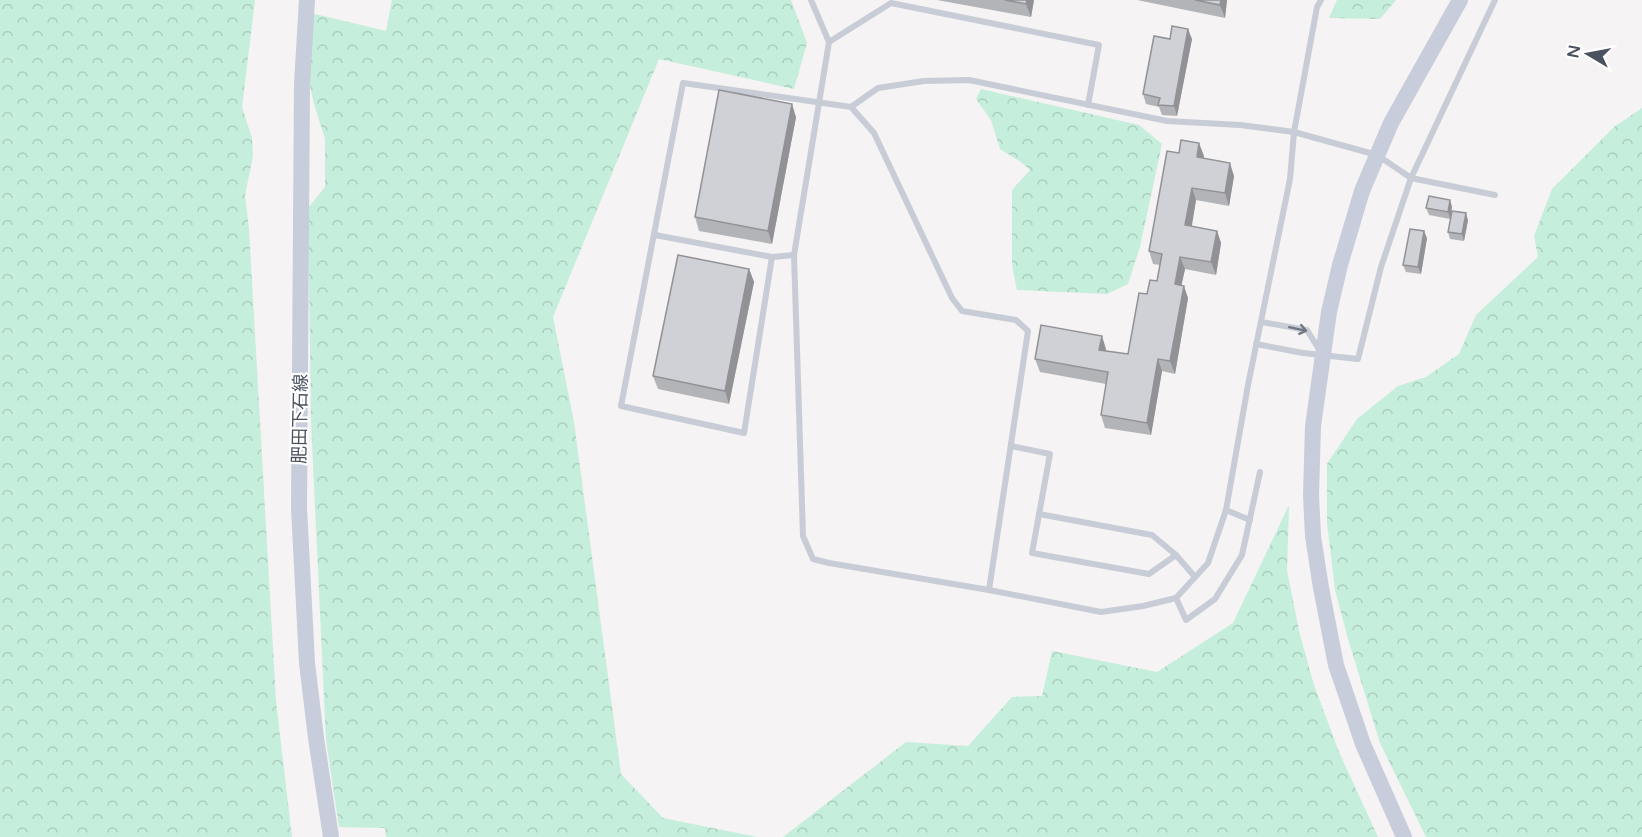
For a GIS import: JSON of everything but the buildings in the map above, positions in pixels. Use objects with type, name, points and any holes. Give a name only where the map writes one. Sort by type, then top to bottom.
[{"type":"street","name":"肥田下石線","points":[[307,0],[302,84],[299,519],[307,663],[331,837]]},
{"type":"street","points":[[1404,837],[1364,744],[1336,665],[1313,536],[1311,495],[1313,426],[1329,312],[1362,191],[1391,123],[1460,0]]},
{"type":"lane","points":[[811,0],[830,42],[794,255],[803,536],[813,559],[1101,612],[1143,606],[1176,598],[1208,563],[1226,510],[1260,322],[1290,179],[1294,132],[1317,7],[1321,0]]},
{"type":"lane","points":[[1256,344],[1303,353],[1358,359],[1380,267],[1411,178],[1495,0]]},
{"type":"lane","points":[[830,42],[891,3],[1099,45],[1088,105]]},
{"type":"lane","points":[[851,107],[878,88],[924,81],[969,80],[1167,122],[1240,125],[1294,132],[1377,155],[1411,178],[1495,195]]},
{"type":"lane","points":[[772,257],[744,433],[621,406],[683,83],[851,107],[874,133],[957,305],[962,311],[1016,320],[1028,331],[989,590]]},
{"type":"lane","points":[[655,235],[772,257],[794,255]]},
{"type":"lane","points":[[1260,322],[1307,330],[1322,354]]},
{"type":"lane","points":[[1011,446],[1050,454],[1032,553],[1149,574],[1176,555]]},
{"type":"lane","points":[[1176,598],[1186,620],[1215,599],[1242,555],[1260,472]]},
{"type":"lane","points":[[1226,510],[1250,520]]},
{"type":"lane","points":[[1039,514],[1152,535],[1176,555],[1195,577]]},
{"type":"green space","points":[[0,0],[255,0],[242,107],[252,138],[253,156],[245,195],[249,229],[276,701],[292,837],[0,837]]},
{"type":"green space","points":[[392,0],[791,0],[807,43],[794,89],[659,59],[553,317],[574,422],[621,774],[663,818],[757,837],[386,837],[385,828],[339,827],[326,740],[311,422],[308,208],[325,187],[325,139],[307,72],[311,13],[386,31]]},
{"type":"green space","points":[[1337,0],[1396,0],[1380,19],[1329,18]]},
{"type":"green space","points":[[981,89],[1139,125],[1162,144],[1140,247],[1128,284],[1107,294],[1017,290],[1012,265],[1012,190],[1030,170],[1000,149],[991,120],[976,99]]},
{"type":"green space","points":[[1642,108],[1642,837],[1426,837],[1380,743],[1348,639],[1335,590],[1327,523],[1327,464],[1357,419],[1398,386],[1426,377],[1459,354],[1476,315],[1538,257],[1534,236],[1552,189],[1614,127]]},
{"type":"green space","points":[[1289,505],[1287,571],[1300,635],[1314,685],[1339,752],[1378,837],[783,837],[906,742],[968,746],[1012,697],[1042,696],[1052,651],[1157,672],[1233,623]]}]
